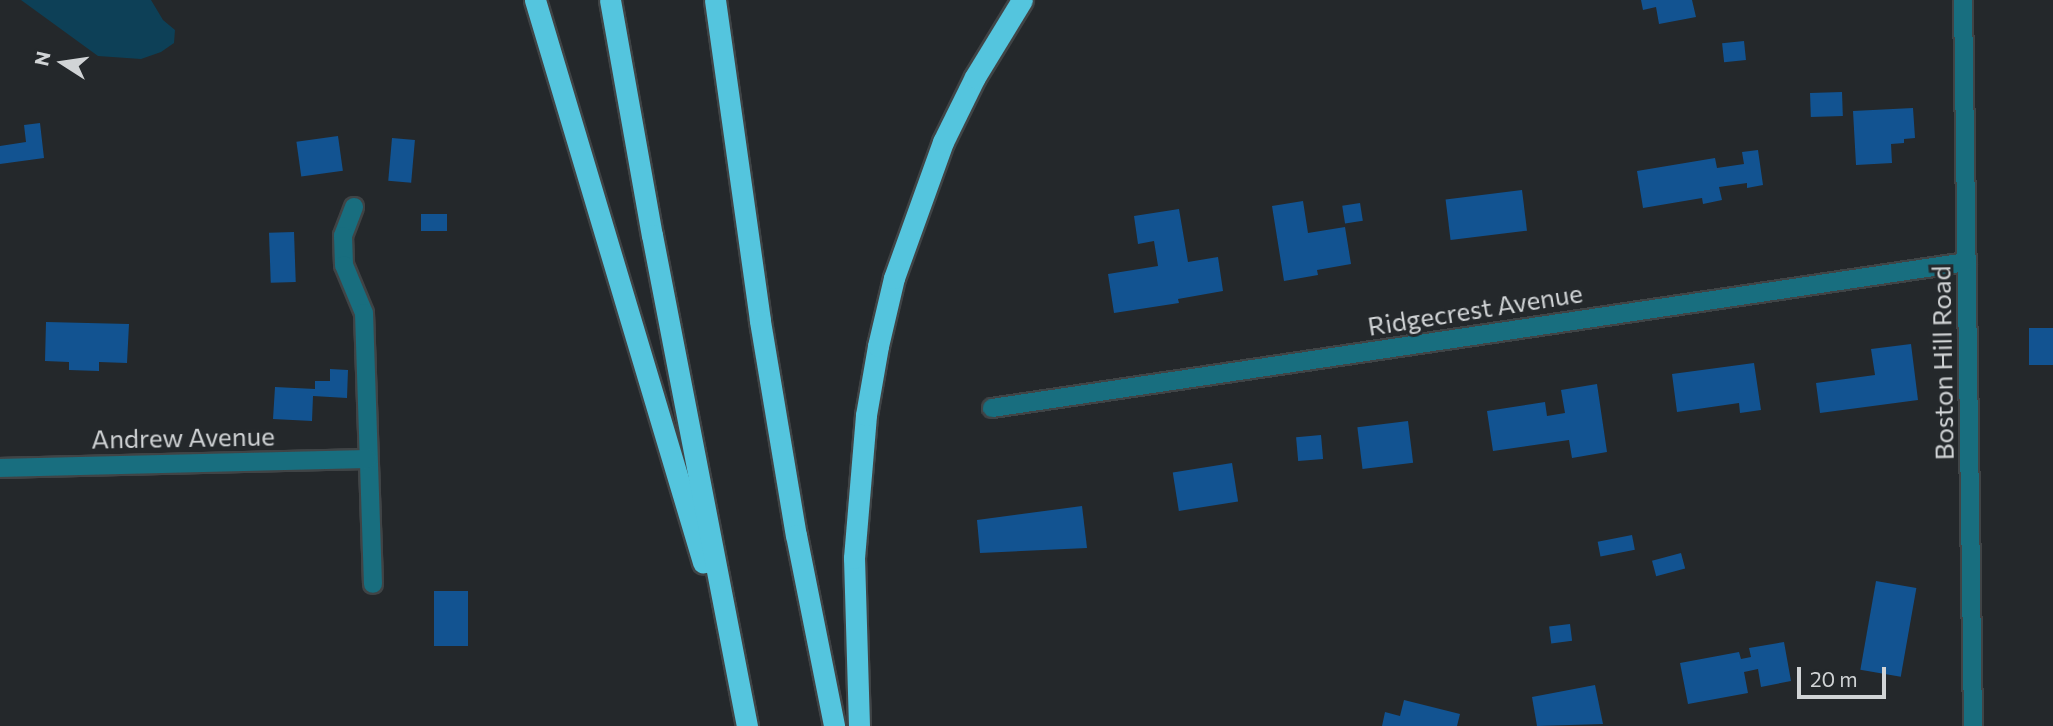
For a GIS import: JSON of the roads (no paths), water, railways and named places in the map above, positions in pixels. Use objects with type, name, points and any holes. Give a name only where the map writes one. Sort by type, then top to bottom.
[{"type":"highway","points":[[535,0],[649,388],[734,661]]},
{"type":"highway","points":[[610,0],[649,222],[747,726]]},
{"type":"highway","points":[[715,0],[758,308],[796,536],[834,726]]},
{"type":"highway","points":[[859,726],[854,558],[866,415],[878,346],[894,278],[943,142],[975,77],[1022,0]]},
{"type":"street","name":"Boston Hill Road","points":[[1963,0],[1973,726]]},
{"type":"street","points":[[354,207],[343,236],[344,265],[364,313],[373,583]]},
{"type":"street","name":"Ridgecrest Avenue","points":[[992,408],[1967,262]]},
{"type":"street","name":"Andrew Avenue","points":[[0,468],[368,459]]}]
